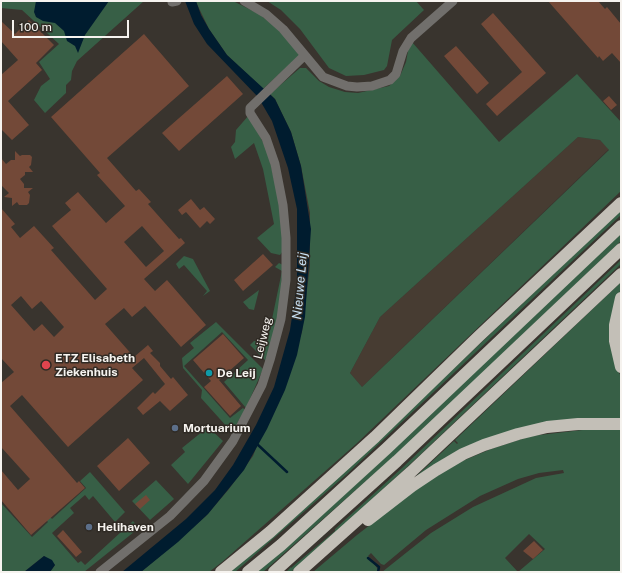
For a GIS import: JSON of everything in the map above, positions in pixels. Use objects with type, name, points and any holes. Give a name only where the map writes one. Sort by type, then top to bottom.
[{"type":"highway","points":[[222,572],[270,532],[374,437],[621,203]]},
{"type":"highway","points":[[248,572],[281,545],[386,449],[621,226]]},
{"type":"highway","points":[[274,572],[398,461],[621,248]]},
{"type":"highway","points":[[299,572],[339,537],[621,274]]},
{"type":"highway","points":[[621,298],[615,324],[615,341],[621,366]]},
{"type":"highway","points":[[339,537],[366,522],[412,486],[436,470],[463,454],[484,445],[518,434],[547,427],[578,424],[621,424]]},
{"type":"street","points":[[244,1],[266,14],[283,28],[298,45],[316,72],[331,81],[357,87],[382,83],[390,80],[396,74],[403,51],[411,38],[453,1]]},
{"type":"street","name":"Leijweg","points":[[100,572],[170,516],[204,481],[233,441],[255,399],[268,369],[280,319],[286,280],[286,238],[283,205],[275,164],[266,138],[250,111],[253,104],[304,56]]},
{"type":"shaded area","points":[[578,137],[600,140],[609,149],[362,387],[350,373],[380,317]]},
{"type":"green space","points":[[1,1],[144,1],[77,61],[72,71],[71,80],[66,85],[66,93],[45,113],[34,100],[41,86],[50,79],[39,62],[59,44],[22,10],[1,8]]},
{"type":"green space","points":[[233,1],[259,14],[278,29],[300,55],[263,89],[227,55],[209,29],[196,2]]},
{"type":"green space","points":[[267,1],[416,1],[424,10],[392,40],[387,66],[384,70],[364,75],[346,76],[329,68],[300,29],[281,10]]},
{"type":"green space","points":[[412,42],[499,142],[577,74],[621,122],[621,191],[356,444],[222,562],[209,572],[141,572],[206,516],[229,489],[253,456],[302,332],[310,265],[310,213],[301,166],[291,132],[275,99],[270,94],[300,68],[306,68],[319,81],[329,87],[345,92],[358,93],[389,86],[400,76],[406,62],[408,51]],"holes":[[[578,137],[600,140],[609,150],[362,387],[350,373],[380,317]]]},
{"type":"green space","points":[[249,115],[268,152],[281,210],[283,251],[280,255],[271,253],[257,238],[274,224],[263,169],[254,143],[235,159],[231,147],[235,142],[236,130]]},
{"type":"green space","points":[[621,210],[621,215],[347,474],[235,572],[230,572],[368,450]]},
{"type":"green space","points":[[621,234],[621,241],[400,451],[263,572],[256,572]]},
{"type":"green space","points":[[184,256],[193,259],[210,291],[203,296],[207,291],[184,265],[179,269],[176,264]]},
{"type":"green space","points":[[621,260],[621,264],[419,456],[318,549],[291,572],[286,572],[335,531],[335,529],[402,468]]},
{"type":"green space","points":[[279,263],[283,265],[279,316],[266,361],[250,345],[254,341],[267,343],[282,271],[275,267]]},
{"type":"green space","points":[[621,282],[621,289],[616,300],[619,373],[621,376],[621,421],[535,427],[410,482],[454,441],[457,444],[458,443],[455,440]]},
{"type":"green space","points":[[259,290],[254,310],[249,309],[243,302]]},
{"type":"green space","points":[[216,322],[263,369],[246,408],[224,382],[248,360],[222,332],[184,366],[230,418],[243,408],[245,410],[235,427],[228,428],[201,398],[202,390],[183,368],[182,358],[194,348],[190,343]]},
{"type":"green space","points":[[208,427],[223,441],[188,484],[171,465],[185,452],[182,448]]},
{"type":"green space","points":[[591,429],[621,430],[621,572],[518,572],[382,572],[431,533],[473,507],[536,478],[564,473],[563,470],[539,473],[518,479],[480,496],[426,530],[384,565],[381,564],[371,553],[368,556],[380,572],[313,572],[357,535],[419,487],[460,462],[491,449],[531,436]],"holes":[[[529,534],[545,549],[518,572],[505,558]]]},
{"type":"green space","points":[[90,472],[125,512],[115,522],[93,496],[89,500],[85,495],[70,508],[74,513],[52,533],[78,563],[81,561],[85,565],[133,521],[139,528],[84,572],[50,572],[55,565],[44,556],[24,572],[1,572],[1,503],[32,537],[48,522],[33,506],[37,502],[52,519],[86,488],[80,481]]},
{"type":"green space","points":[[156,480],[174,499],[150,520],[132,501]]},
{"type":"water","points":[[36,1],[109,1],[85,35],[78,53],[75,46],[67,41],[64,31],[55,23],[43,21],[36,17],[34,12]]},
{"type":"water","name":"Nieuwe Leij","points":[[185,1],[196,1],[201,15],[209,29],[227,55],[275,99],[291,132],[301,166],[311,229],[305,317],[297,355],[285,390],[267,429],[244,470],[208,514],[178,542],[141,572],[122,572],[186,519],[215,490],[233,465],[256,425],[274,387],[290,330],[297,284],[297,209],[288,168],[272,121],[258,97],[207,44],[194,24]]},
{"type":"water","points":[[44,556],[52,560],[55,565],[50,572],[24,572]]},
{"type":"building","points":[[548,1],[598,1],[605,9],[607,7],[621,24],[621,63],[612,53],[603,61],[599,56],[598,58]]},
{"type":"building","points":[[493,13],[546,73],[497,116],[486,104],[522,72],[481,24]]},
{"type":"building","points":[[29,20],[54,45],[36,63],[42,70],[8,101],[29,125],[12,140],[1,129],[1,75],[18,60],[1,41],[1,21],[15,34]]},
{"type":"building","name":"ETZ Elisabeth Ziekenhuis","points":[[144,34],[189,86],[107,158],[136,191],[139,189],[151,202],[148,204],[179,239],[181,238],[185,243],[144,279],[155,291],[167,280],[206,325],[181,347],[145,306],[132,317],[124,308],[105,324],[134,357],[148,345],[153,351],[150,353],[160,363],[160,366],[171,379],[173,377],[188,395],[170,411],[160,401],[143,415],[137,408],[153,392],[155,394],[165,384],[144,358],[132,368],[143,380],[68,447],[22,395],[10,406],[77,483],[79,481],[85,488],[31,535],[1,500],[1,470],[18,490],[30,479],[1,447],[1,383],[14,372],[1,358],[1,208],[15,224],[11,227],[20,238],[34,226],[54,248],[51,250],[95,300],[107,289],[52,226],[71,210],[65,203],[78,192],[106,223],[125,206],[97,175],[100,173],[51,117]],"holes":[[[142,226],[164,251],[146,267],[124,242]],[[21,296],[32,309],[41,301],[64,327],[54,337],[42,324],[34,331],[11,305]]]},
{"type":"building","points":[[456,46],[489,83],[477,94],[444,56]]},
{"type":"building","points":[[227,76],[243,94],[179,151],[162,133]]},
{"type":"building","points":[[609,96],[617,105],[611,110],[603,101]]},
{"type":"building","points":[[15,151],[20,156],[30,155],[32,157],[31,165],[29,167],[33,172],[25,172],[25,175],[20,179],[24,184],[24,188],[33,188],[28,192],[30,195],[29,203],[27,205],[19,205],[17,202],[12,206],[12,198],[4,197],[9,193],[1,185],[1,158],[6,164],[11,160],[15,160]]},
{"type":"building","points":[[191,199],[200,210],[204,207],[215,219],[210,224],[207,221],[200,228],[186,212],[182,215],[178,210]]},
{"type":"building","points":[[263,254],[273,265],[243,291],[234,280]]},
{"type":"building","name":"De Leij","points":[[223,334],[244,358],[219,380],[241,406],[230,416],[204,387],[211,381],[193,360]]},
{"type":"building","points":[[128,438],[150,463],[119,491],[97,466]]},
{"type":"building","points":[[146,495],[150,500],[140,509],[135,504]]},
{"type":"building","points":[[63,530],[82,552],[76,557],[57,536]]},
{"type":"building","points":[[534,541],[543,550],[533,559],[523,551]]},
{"type":"waterway","points":[[257,444],[287,472]]},
{"type":"waterway","points":[[368,558],[379,567],[378,572]]},
{"type":"place","name":"ETZ Elisabeth Ziekenhuis","points":[[46,365]]},
{"type":"place","name":"De Leij","points":[[209,373]]},
{"type":"place","name":"Mortuarium","points":[[175,428]]},
{"type":"place","name":"Helihaven","points":[[89,527]]}]
